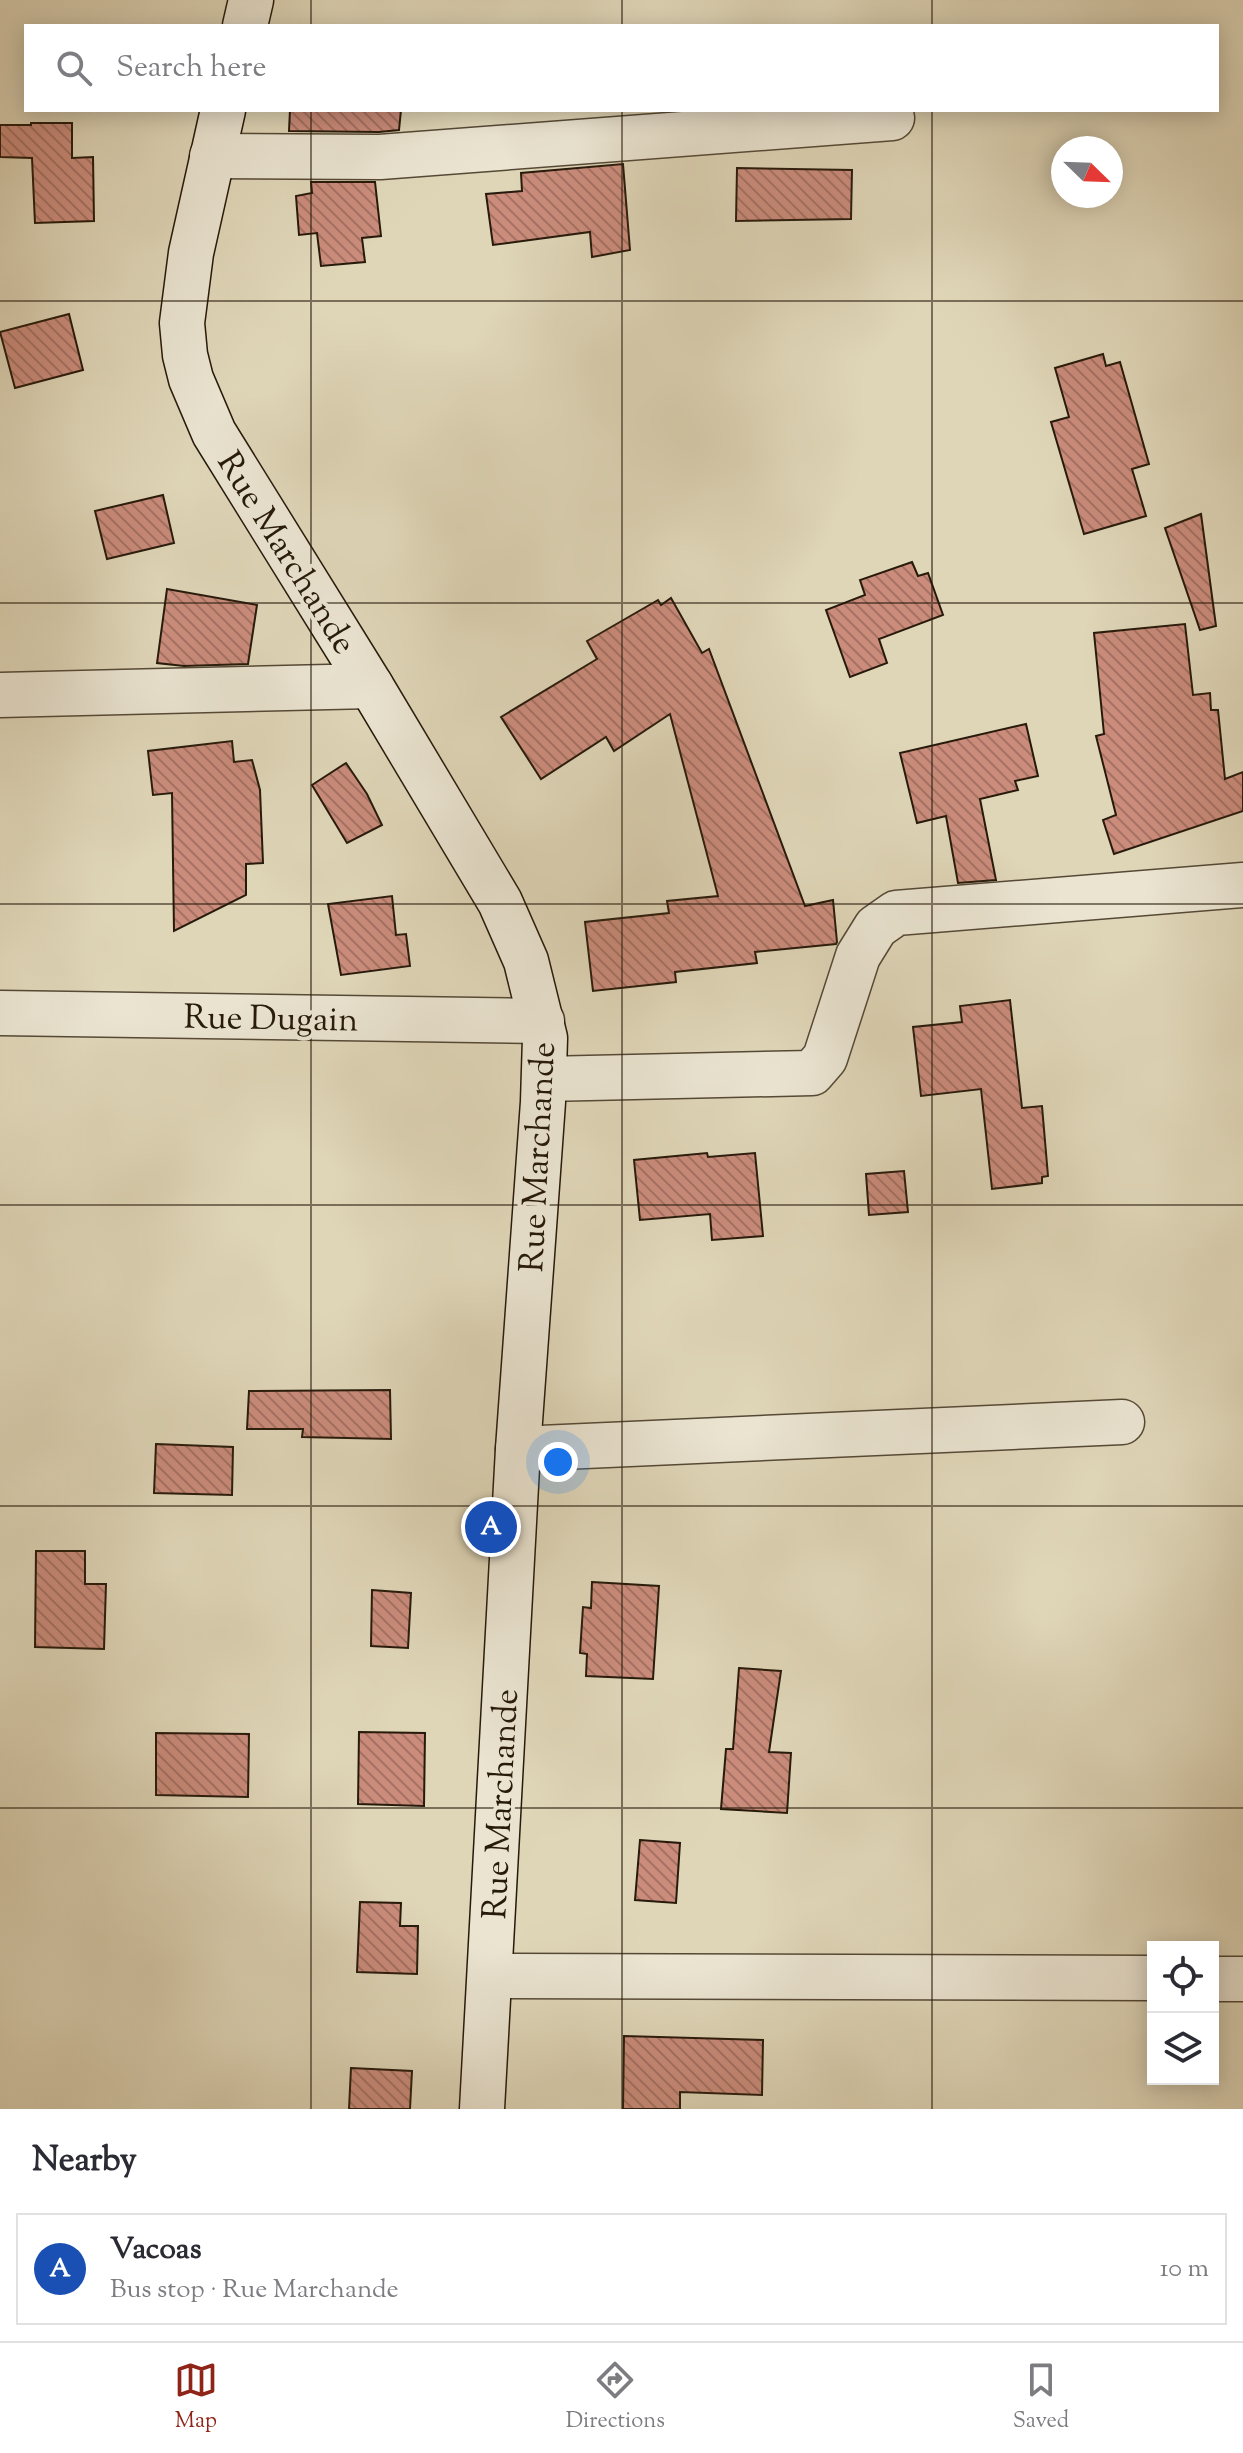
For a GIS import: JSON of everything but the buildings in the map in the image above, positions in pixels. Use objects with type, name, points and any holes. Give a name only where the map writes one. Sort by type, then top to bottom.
[{"type":"street","points":[[245,24],[251,0]]},
{"type":"street","name":"Rue Marchande","points":[[223,112],[191,253],[182,323],[191,379],[214,433],[500,902],[526,961],[545,1038],[545,1079],[518,1449],[482,2109]]},
{"type":"street","points":[[212,156],[380,157],[892,118]]},
{"type":"street","points":[[0,695],[371,686]]},
{"type":"street","points":[[545,1079],[812,1073],[825,1058],[858,956],[876,927],[896,913],[1243,885]]},
{"type":"street","name":"Rue Dugain","points":[[0,1013],[542,1021]]},
{"type":"street","points":[[518,1449],[1122,1422]]},
{"type":"street","points":[[490,1976],[1147,1978]]},
{"type":"street","points":[[1219,1979],[1243,1979]]},
{"type":"place","name":"Vacoas","points":[[491,1527]]}]
